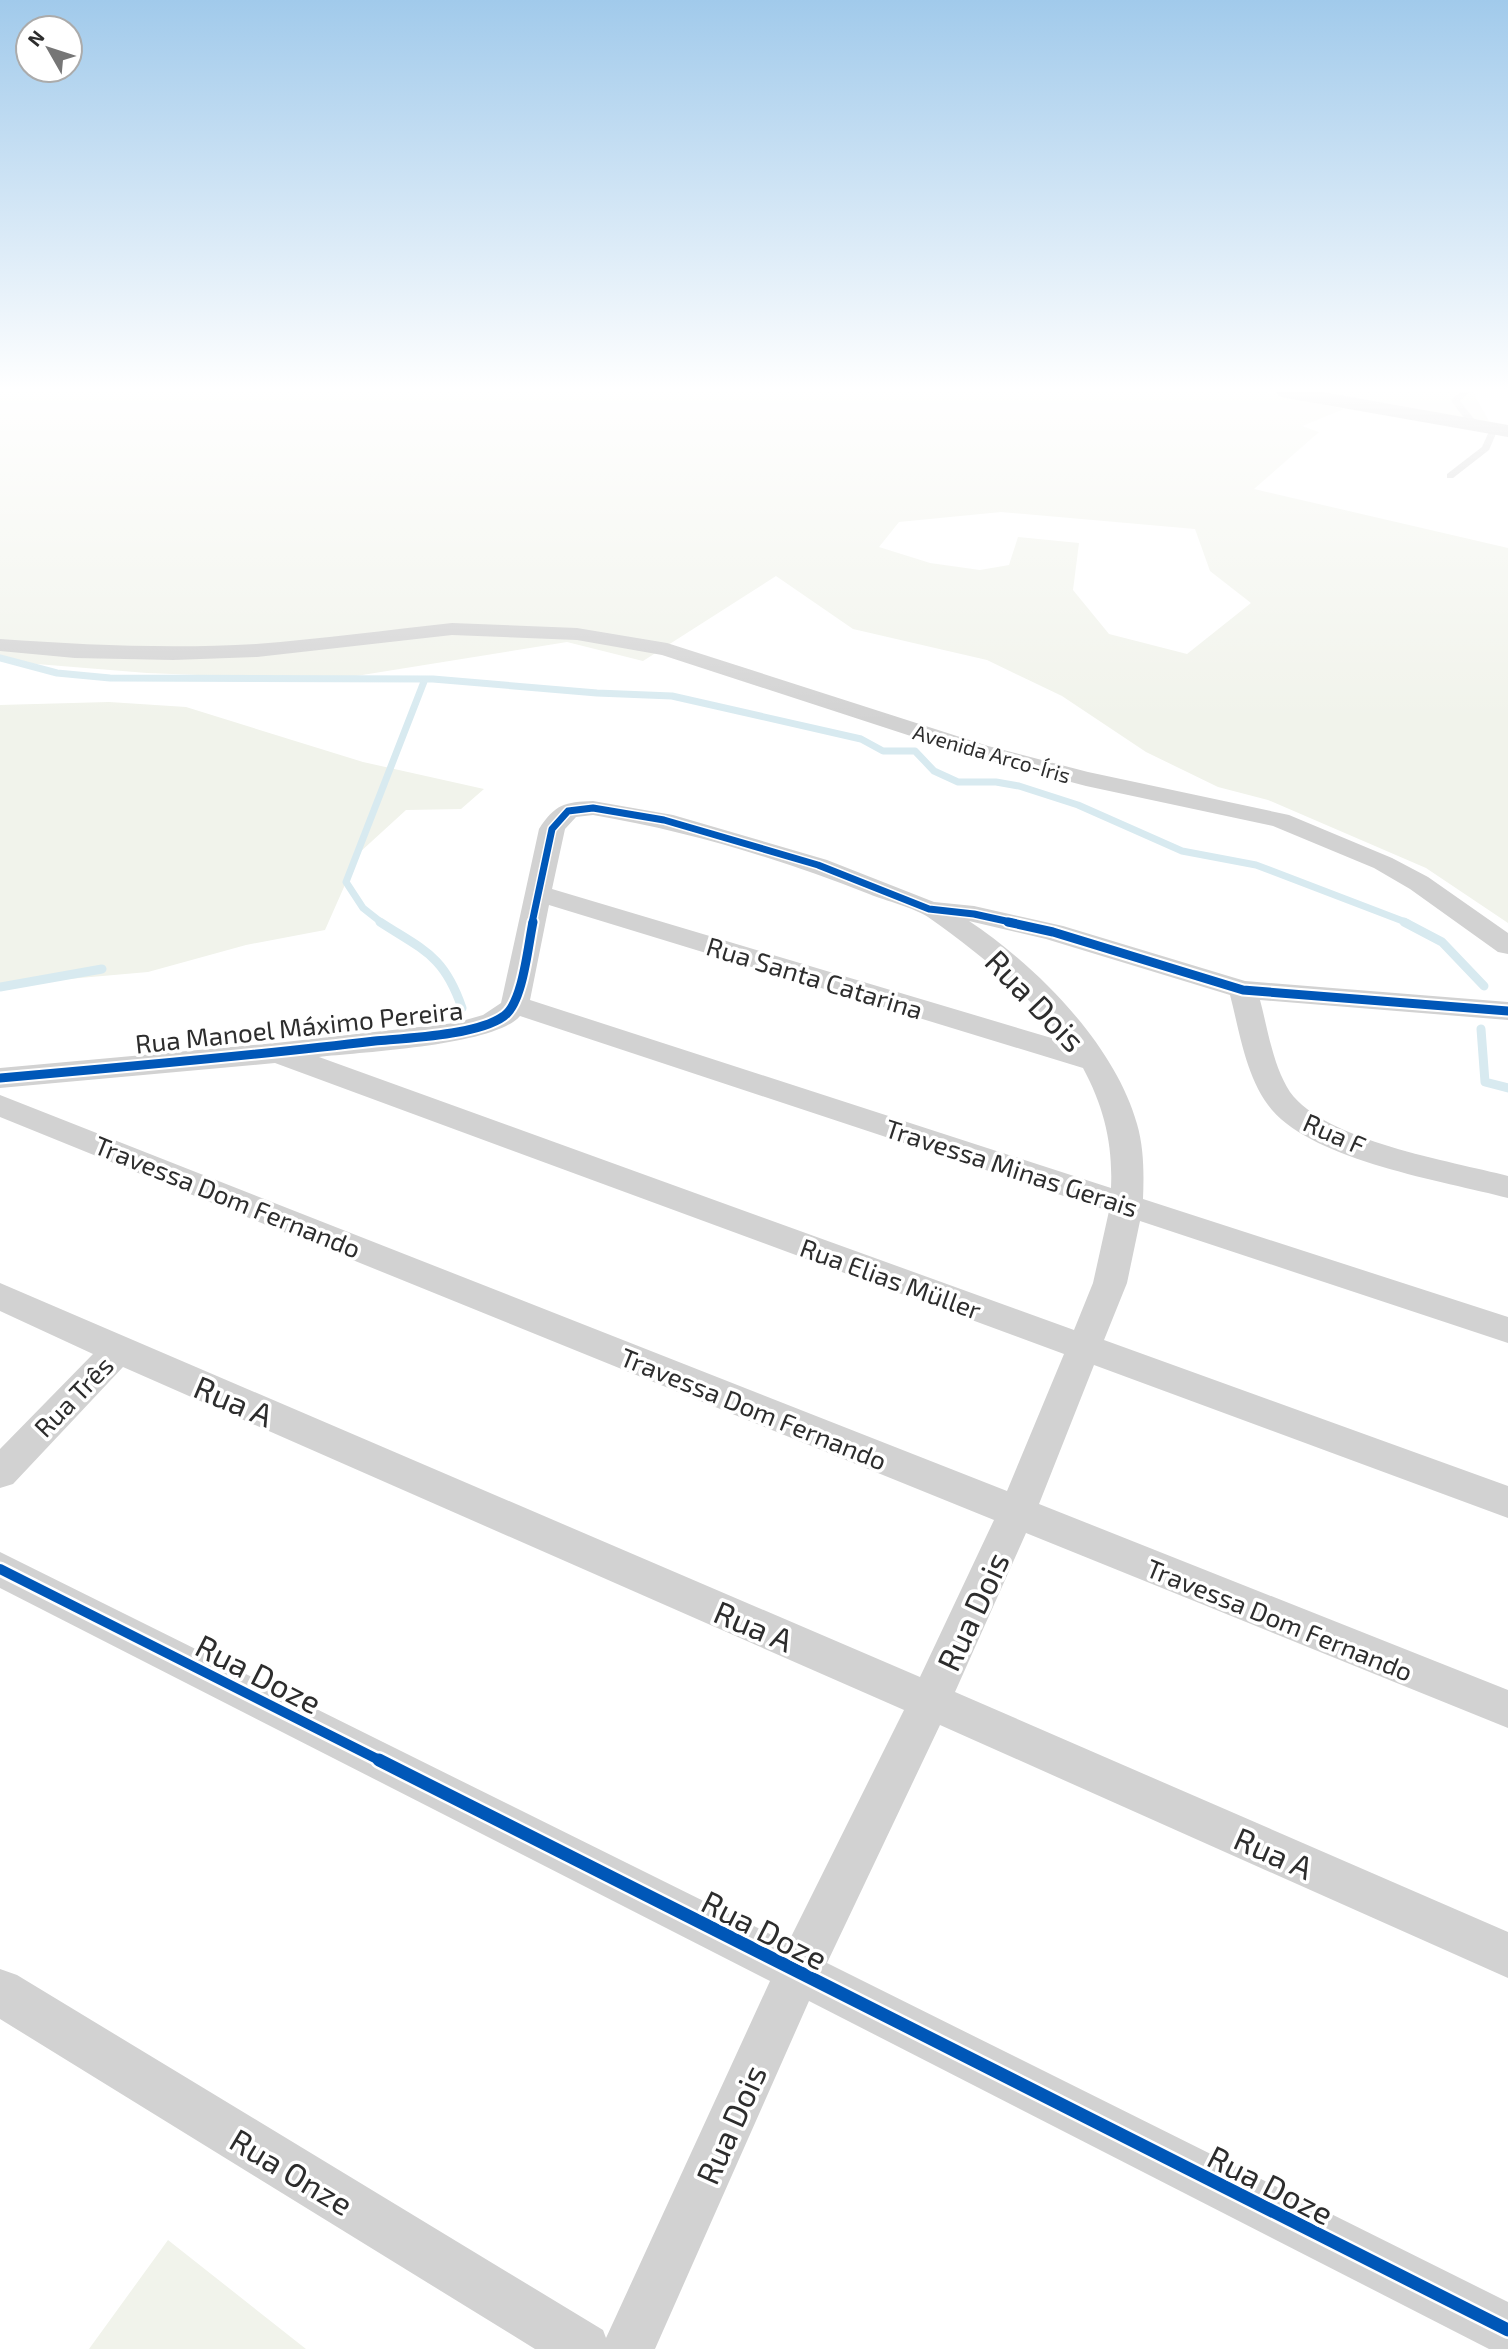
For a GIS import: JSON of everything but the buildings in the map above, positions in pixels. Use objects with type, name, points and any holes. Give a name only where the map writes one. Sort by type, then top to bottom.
[{"type":"street","name":"Avenida Arco-Íris","points":[[0,645],[75,651],[173,653],[257,650],[452,629],[577,634],[614,639],[667,650],[831,705],[993,754],[1086,779],[1280,820],[1395,870],[1429,890],[1508,946]]},
{"type":"street","points":[[515,1005],[552,829],[568,811],[593,808],[664,820],[726,837],[818,865],[929,909],[974,915],[1053,932],[1243,990],[1508,1011]]},
{"type":"street","name":"Rua Santa Catarina","points":[[537,893],[1094,1061]]},
{"type":"street","name":"Rua Dois","points":[[628,2349],[798,1973],[930,1701],[1016,1514],[1110,1283],[1128,1205],[1129,1170],[1119,1106],[1094,1061],[1058,1014],[1012,969],[979,940],[929,909]]},
{"type":"street","name":"Rua F","points":[[1243,990],[1266,1073],[1282,1103],[1297,1117],[1352,1144],[1508,1187]]},
{"type":"street","name":"Rua Manoel Máximo Pereira","points":[[0,1078],[276,1053],[474,1029],[505,1016],[515,1005]]},
{"type":"street","name":"Travessa Minas Gerais","points":[[515,1005],[1508,1330]]},
{"type":"street","name":"Rua Elias Müller","points":[[276,1053],[1508,1502]]},
{"type":"street","name":"Travessa Dom Fernando","points":[[0,1105],[1508,1709]]},
{"type":"street","name":"Rua A","points":[[0,1296],[118,1350],[930,1701],[1508,1955]]},
{"type":"street","name":"Rua Três","points":[[0,1473],[118,1350]]},
{"type":"street","name":"Rua Doze","points":[[0,1569],[1508,2330]]},
{"type":"street","name":"Rua Onze","points":[[0,1992],[584,2349]]},
{"type":"shaded area","points":[[0,502],[1308,502],[1508,548],[1508,923],[1426,868],[1268,800],[1218,787],[1146,752],[1062,696],[987,660],[853,629],[776,576],[643,661],[567,642],[331,680],[147,673],[0,661]],"holes":[[[1001,512],[1195,529],[1210,571],[1251,603],[1187,654],[1109,634],[1073,590],[1079,543],[1018,537],[1009,565],[980,570],[930,563],[879,547],[899,522]]]},
{"type":"shaded area","points":[[109,702],[186,707],[363,762],[484,789],[461,809],[406,810],[359,853],[325,930],[246,945],[148,972],[0,985],[0,705]]},
{"type":"shaded area","points":[[168,2240],[306,2349],[89,2349]]},
{"type":"waterway","points":[[0,658],[57,673],[110,678],[433,679],[597,693],[672,696],[861,739],[883,751],[915,751],[934,771],[958,782],[996,782],[1019,786],[1078,805],[1182,851],[1256,865],[1408,923]]},
{"type":"waterway","points":[[382,923],[363,908],[346,882],[425,679]]},
{"type":"waterway","points":[[380,922],[420,948],[439,965],[448,976],[462,1008]]},
{"type":"waterway","points":[[1404,922],[1442,942],[1484,986]]},
{"type":"waterway","points":[[0,987],[102,969]]},
{"type":"waterway","points":[[1481,1029],[1485,1082],[1508,1088]]},
{"type":"cycle path","points":[[0,1078],[276,1053],[455,1032],[493,1022],[505,1016],[515,1005],[552,829],[568,811],[593,808],[664,820],[818,865],[929,909],[974,914],[1053,932],[1243,990],[1508,1011]]},
{"type":"cycle path","points":[[0,1569],[1508,2330]]}]
